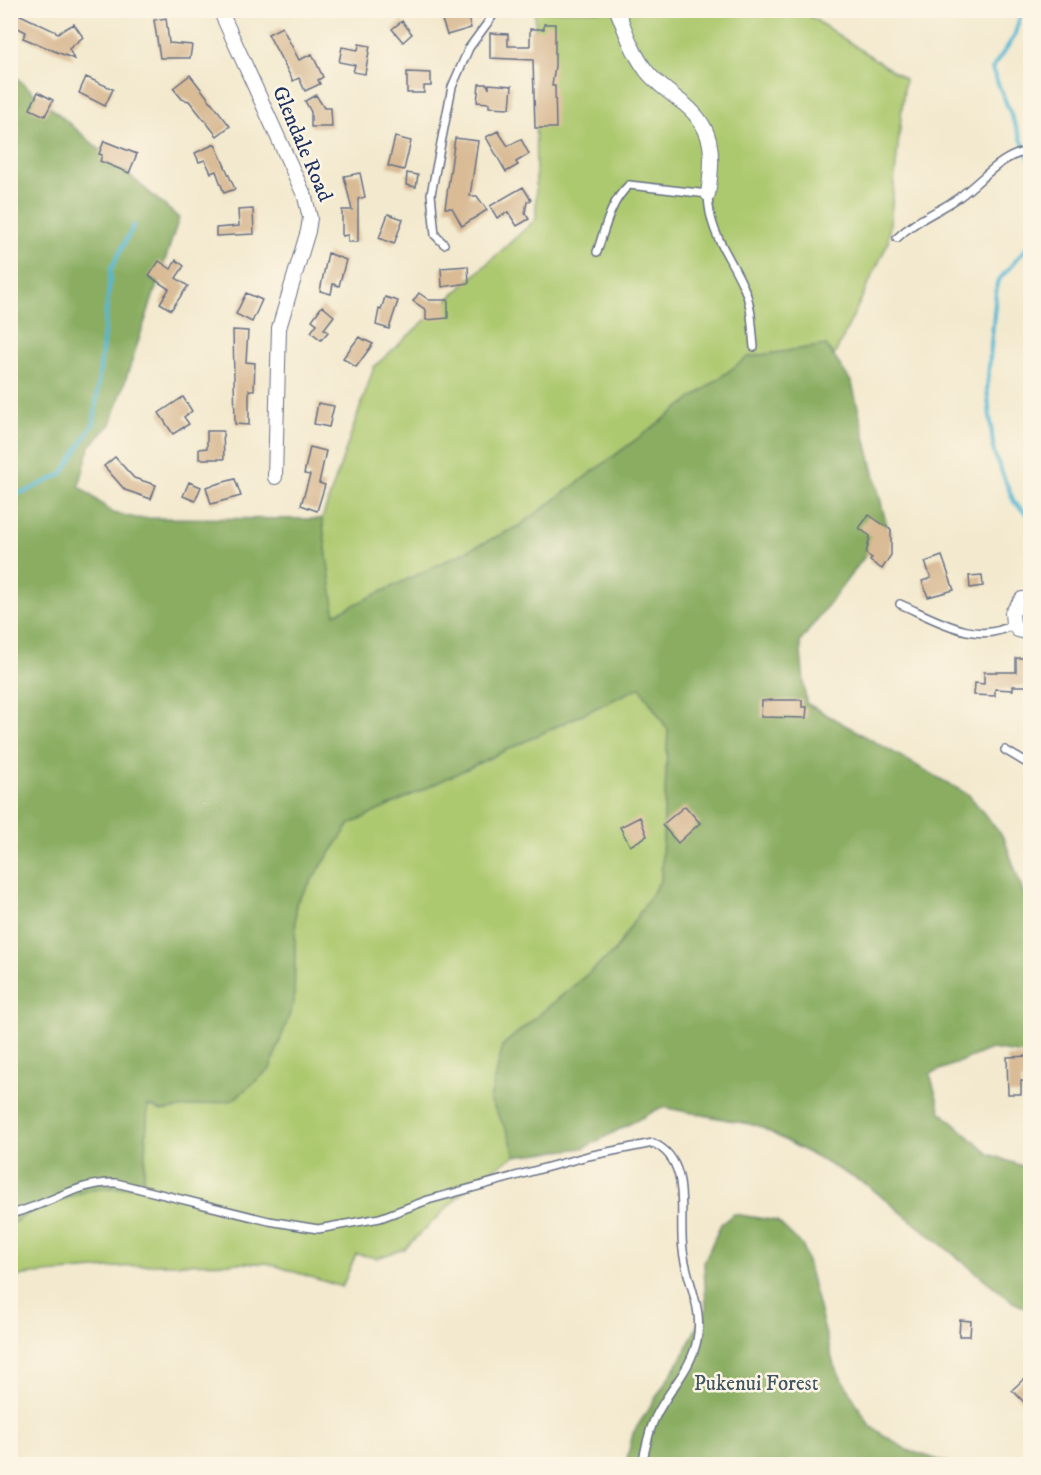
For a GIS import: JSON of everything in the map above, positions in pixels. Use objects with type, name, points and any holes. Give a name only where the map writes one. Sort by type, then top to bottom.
[{"type":"street","name":"Glendale Road","points":[[220,10],[305,197],[310,218],[279,328],[275,477]]},
{"type":"street","points":[[617,10],[628,39],[645,70],[691,109],[706,128],[712,148],[708,194]]},
{"type":"street","points":[[1030,599],[1022,599],[1016,604],[1012,613],[1013,624],[1018,630],[1030,633]]},
{"type":"lane","points":[[444,244],[435,235],[431,194],[452,87],[469,48],[497,10]]},
{"type":"lane","points":[[897,238],[918,221],[956,199],[1017,152],[1030,151]]},
{"type":"lane","points":[[597,252],[611,211],[621,193],[629,185],[708,194],[709,213],[714,231],[745,289],[754,347]]},
{"type":"lane","points":[[900,604],[955,627],[985,634],[1000,632],[1013,624]]},
{"type":"lane","points":[[1005,750],[1030,765]]},
{"type":"lane","points":[[10,1214],[72,1190],[109,1182],[269,1221],[318,1228],[347,1226],[380,1218],[428,1200],[588,1156],[653,1143],[670,1153],[679,1175],[683,1214],[683,1251],[698,1300],[698,1338],[690,1364],[656,1414],[642,1464]]},
{"type":"green space","points":[[535,11],[802,11],[905,79],[888,243],[834,356],[826,345],[748,357],[519,526],[334,615],[322,519],[374,367],[536,219]]},
{"type":"green space","points":[[11,73],[179,218],[111,424],[90,446],[79,486],[113,513],[136,518],[322,519],[335,614],[519,526],[748,357],[826,345],[852,383],[887,527],[800,642],[806,703],[969,795],[1004,838],[1030,912],[1030,1055],[991,1049],[930,1074],[941,1112],[989,1154],[1030,1169],[1030,1310],[1013,1302],[867,1185],[759,1126],[662,1107],[584,1148],[515,1156],[509,1135],[490,1100],[503,1045],[614,952],[661,880],[668,730],[640,687],[350,824],[296,903],[294,1002],[270,1069],[233,1100],[161,1111],[148,1105],[143,1186],[88,1190],[31,1212],[11,1224]]},
{"type":"green space","points":[[640,687],[668,730],[661,880],[614,952],[503,1045],[490,1100],[509,1135],[515,1156],[477,1179],[404,1249],[377,1258],[356,1254],[342,1287],[267,1263],[157,1264],[22,1275],[11,1281],[11,1224],[31,1212],[88,1190],[143,1186],[148,1104],[294,1002],[296,903],[350,824]]},
{"type":"green space","name":"Pukenui Forest","points":[[734,1214],[777,1221],[803,1246],[834,1366],[870,1426],[907,1450],[952,1464],[626,1464],[633,1433],[682,1357],[706,1308],[704,1262],[721,1224]]},
{"type":"building","points":[[10,10],[58,33],[74,24],[83,37],[69,49],[74,59],[23,38],[26,32],[10,24]]},
{"type":"building","points":[[466,10],[471,28],[447,35],[441,17]]},
{"type":"building","points":[[166,18],[169,43],[192,45],[190,58],[160,58],[154,20]]},
{"type":"building","points":[[402,21],[412,34],[403,42],[392,29]]},
{"type":"building","points":[[544,24],[555,24],[555,66],[552,86],[555,86],[556,128],[535,128],[533,60],[490,58],[490,33],[508,34],[508,46],[530,46],[530,29],[544,29]]},
{"type":"building","points":[[282,27],[299,60],[312,54],[323,77],[318,80],[320,84],[305,91],[299,78],[293,81],[268,34]]},
{"type":"building","points":[[359,44],[370,46],[365,74],[353,72],[355,65],[339,62],[342,47],[358,50]]},
{"type":"building","points":[[407,72],[431,73],[431,86],[424,86],[424,93],[407,93]]},
{"type":"building","points":[[190,75],[230,126],[217,136],[189,101],[182,99],[173,88]]},
{"type":"building","points":[[86,77],[113,89],[105,106],[79,93]]},
{"type":"building","points":[[479,84],[487,84],[489,89],[489,84],[512,86],[510,108],[489,107],[489,103],[477,102]]},
{"type":"building","points":[[38,92],[53,100],[45,116],[30,109]]},
{"type":"building","points":[[316,95],[324,108],[331,108],[332,127],[311,127],[311,112],[305,101]]},
{"type":"building","points":[[498,131],[508,146],[521,139],[529,154],[516,162],[518,165],[506,172],[486,137]]},
{"type":"building","points":[[395,137],[411,141],[404,170],[388,166]]},
{"type":"building","points":[[455,138],[478,141],[470,196],[477,196],[487,210],[462,226],[452,208],[445,208]]},
{"type":"building","points":[[104,141],[137,154],[129,173],[100,161],[102,155],[99,154]]},
{"type":"building","points":[[215,144],[235,189],[224,193],[216,171],[211,173],[205,160],[199,162],[195,153]]},
{"type":"building","points":[[360,173],[365,197],[358,199],[358,242],[348,242],[348,235],[342,236],[342,210],[352,210],[344,176]]},
{"type":"building","points":[[407,173],[418,175],[416,187],[406,185]]},
{"type":"building","points":[[523,187],[531,200],[527,202],[525,213],[529,219],[517,226],[508,212],[497,218],[490,206]]},
{"type":"building","points":[[253,209],[254,234],[216,236],[216,228],[239,226],[238,210]]},
{"type":"building","points":[[388,214],[403,219],[394,244],[379,238]]},
{"type":"building","points":[[328,253],[346,260],[339,286],[333,284],[331,294],[320,291]]},
{"type":"building","points":[[176,260],[184,266],[176,278],[188,286],[171,310],[160,303],[169,289],[149,276],[159,261],[171,269]]},
{"type":"building","points":[[468,266],[469,283],[442,287],[441,268]]},
{"type":"building","points":[[246,293],[262,300],[252,322],[236,314]]},
{"type":"building","points":[[419,293],[429,300],[448,300],[448,318],[426,320],[426,310],[413,301]]},
{"type":"building","points":[[385,297],[398,301],[389,329],[376,325],[379,309],[381,310]]},
{"type":"building","points":[[322,306],[334,316],[324,329],[328,332],[321,340],[311,332],[317,324],[312,320]]},
{"type":"building","points":[[233,330],[248,331],[246,362],[255,363],[254,390],[249,390],[249,425],[235,424]]},
{"type":"building","points":[[359,337],[373,344],[356,367],[343,358]]},
{"type":"building","points":[[183,397],[192,411],[184,417],[189,424],[173,434],[159,413]]},
{"type":"building","points":[[318,403],[334,406],[329,427],[314,424]]},
{"type":"building","points":[[207,431],[223,431],[224,459],[199,459],[199,449],[207,448]]},
{"type":"building","points":[[310,447],[326,451],[319,483],[325,485],[317,511],[301,505],[310,475],[304,474]]},
{"type":"building","points":[[115,457],[134,478],[156,485],[151,499],[125,490],[104,466]]},
{"type":"building","points":[[235,479],[241,496],[211,504],[206,487]]},
{"type":"building","points":[[189,482],[201,487],[195,501],[183,496]]},
{"type":"building","points":[[869,515],[891,530],[891,555],[882,569],[870,561],[872,558],[866,554],[870,536],[859,528]]},
{"type":"building","points":[[942,556],[954,590],[928,597],[922,581],[931,578],[925,562]]},
{"type":"building","points":[[982,575],[983,586],[970,588],[969,576]]},
{"type":"building","points":[[1016,658],[1030,658],[1030,686],[1013,686],[1013,690],[995,689],[995,696],[974,695],[975,683],[984,684],[984,672],[1016,672]]},
{"type":"building","points":[[802,700],[802,707],[807,707],[806,718],[761,717],[762,701]]},
{"type":"building","points":[[685,806],[700,823],[678,843],[662,825]]},
{"type":"building","points":[[640,817],[647,836],[630,846],[620,827]]},
{"type":"building","points":[[1030,1056],[1030,1081],[1021,1081],[1021,1094],[1008,1094],[1007,1057]]},
{"type":"building","points":[[960,1320],[971,1321],[970,1336],[959,1336]]},
{"type":"building","points":[[1026,1377],[1030,1382],[1030,1408],[1012,1390]]},
{"type":"waterway","points":[[1022,10],[1014,37],[992,69],[1030,160]]},
{"type":"waterway","points":[[10,494],[25,492],[62,474],[94,423],[111,269],[134,225]]},
{"type":"waterway","points":[[1030,244],[997,282],[987,389],[994,453],[1014,502],[1030,517]]}]
